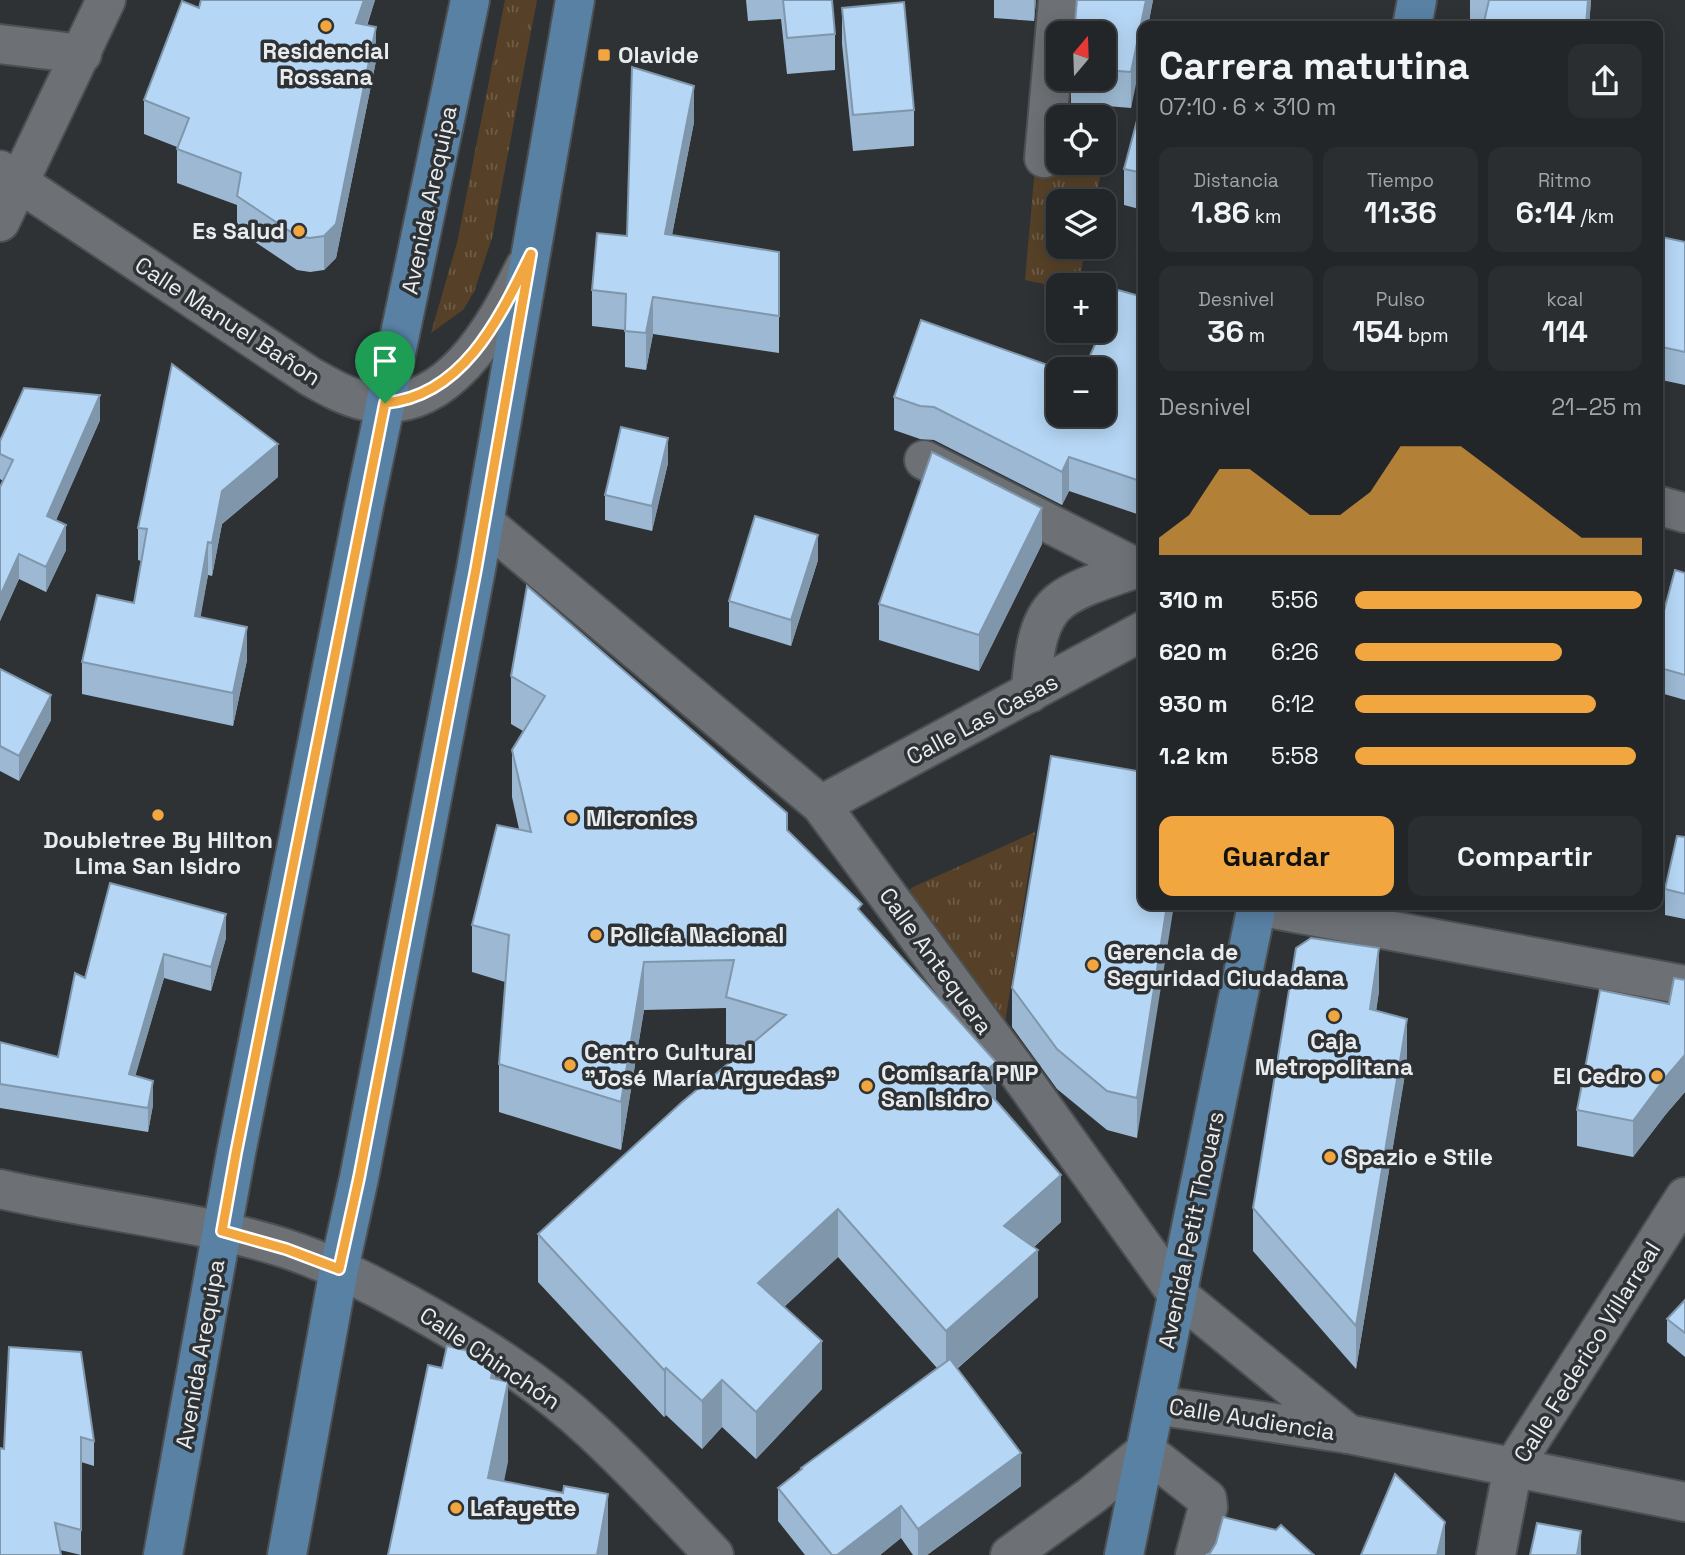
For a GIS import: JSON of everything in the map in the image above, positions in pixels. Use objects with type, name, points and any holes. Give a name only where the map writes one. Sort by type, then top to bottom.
[{"type":"main road","name":"Avenida Arequipa","points":[[163,1555],[222,1231],[385,403],[470,0]]},
{"type":"main road","points":[[286,1555],[339,1269],[359,1178],[485,523],[575,0]]},
{"type":"main road","points":[[1413,21],[1416,0]]},
{"type":"main road","name":"Avenida Petit Thouars","points":[[1124,1555],[1256,910]]},
{"type":"street","points":[[0,222],[9,176],[82,54],[106,0]]},
{"type":"street","points":[[1044,158],[1058,0]]},
{"type":"street","points":[[0,44],[82,54]]},
{"type":"street","name":"Calle Manuel Bañon","points":[[9,176],[311,377],[352,397],[385,403],[402,402],[424,393],[447,380],[458,370],[498,319],[531,254]]},
{"type":"street","points":[[924,460],[1138,569]]},
{"type":"street","points":[[1663,507],[1685,513]]},
{"type":"street","name":"Calle Antequera","points":[[485,523],[821,806],[1017,1071],[1177,1294],[1348,1434]]},
{"type":"street","points":[[1030,693],[1036,643],[1058,602],[1069,595],[1138,571]]},
{"type":"street","name":"Calle Las Casas","points":[[821,806],[1138,634]]},
{"type":"street","points":[[1284,910],[1685,985]]},
{"type":"street","name":"Calle Chinchón","points":[[0,1189],[222,1231],[286,1249],[339,1269],[457,1331],[545,1391],[591,1430],[714,1555]]},
{"type":"street","name":"Calle Federico Villarreal","points":[[1496,1555],[1513,1467],[1685,1197]]},
{"type":"street","name":"Calle Audiencia","points":[[1155,1405],[1348,1434],[1685,1502]]},
{"type":"street","points":[[1010,1555],[1091,1496],[1146,1451],[1207,1499],[1208,1507],[1195,1555]]},
{"type":"green space","points":[[505,0],[537,0],[492,238],[474,292],[463,310],[431,333],[457,243]]},
{"type":"green space","points":[[1035,168],[1046,171],[1046,175],[1100,175],[1098,189],[1046,189],[1046,259],[1083,259],[1081,273],[1046,273],[1046,284],[1025,280]]},
{"type":"green space","points":[[1035,832],[1004,1029],[907,892]]},
{"type":"building","points":[[201,0],[364,0],[356,23],[376,27],[336,224],[324,236],[297,236],[237,196],[241,173],[177,149],[189,118],[144,100],[182,1],[199,8]]},
{"type":"building","points":[[783,0],[832,0],[835,34],[787,38]]},
{"type":"building","points":[[1077,0],[1146,0],[1142,21],[1138,21],[1138,38],[1131,72],[1116,71],[1116,21],[1075,21]]},
{"type":"building","points":[[1489,0],[1588,0],[1586,21],[1484,21]]},
{"type":"building","points":[[904,2],[914,110],[853,115],[842,8]]},
{"type":"building","points":[[632,67],[694,86],[665,234],[779,252],[779,316],[653,297],[646,333],[625,331],[626,294],[592,290],[597,233],[627,236]]},
{"type":"building","points":[[1138,117],[1138,172],[1124,169]]},
{"type":"building","points":[[1663,237],[1685,242],[1685,352],[1663,347]]},
{"type":"building","points":[[1118,290],[1138,296],[1138,480],[1069,457],[1062,472],[934,407],[920,406],[894,397],[921,320],[1046,364],[1046,427],[1116,427],[1116,357],[1089,357],[1096,343],[1116,343]]},
{"type":"building","points":[[172,364],[278,444],[222,491],[212,543],[208,542],[195,616],[247,627],[233,693],[82,662],[97,595],[134,603],[147,529],[138,528]]},
{"type":"building","points":[[24,388],[100,395],[47,516],[66,525],[46,567],[19,554],[0,596],[0,487],[13,460],[0,454],[0,441]]},
{"type":"building","points":[[621,427],[668,438],[652,506],[605,495]]},
{"type":"building","points":[[932,452],[1042,508],[979,635],[879,604]]},
{"type":"building","points":[[755,516],[818,535],[791,620],[729,601]]},
{"type":"building","points":[[1675,570],[1685,573],[1685,675],[1663,669],[1663,615]]},
{"type":"building","points":[[527,586],[787,813],[787,830],[862,904],[858,909],[996,1062],[977,1079],[1061,1175],[1004,1226],[1038,1250],[946,1331],[838,1209],[758,1283],[822,1341],[756,1412],[722,1380],[702,1401],[666,1368],[664,1370],[538,1234],[681,1103],[786,1015],[726,997],[734,960],[644,962],[621,1102],[499,1064],[509,935],[472,925],[497,825],[531,832],[512,750],[545,696],[511,676]]},
{"type":"building","points":[[0,669],[51,695],[19,756],[0,746]]},
{"type":"building","name":"Gerencia de Seguridad Ciudadana","points":[[1051,756],[1138,771],[1138,910],[1166,910],[1137,1098],[1107,1091],[1057,1049],[1012,988]]},
{"type":"building","points":[[1677,836],[1685,837],[1685,894],[1665,889]]},
{"type":"building","points":[[110,883],[226,914],[211,967],[164,954],[129,1074],[153,1081],[148,1108],[0,1084],[0,1042],[58,1057],[75,973],[85,978]]},
{"type":"building","name":"Spazio e Stile","points":[[1311,938],[1379,948],[1370,1009],[1407,1019],[1356,1326],[1253,1208],[1296,948]]},
{"type":"building","points":[[1674,978],[1685,980],[1685,1055],[1633,1121],[1577,1110],[1600,990],[1669,1004]]},
{"type":"building","points":[[1685,1300],[1685,1333],[1667,1319]]},
{"type":"building","points":[[447,1346],[495,1357],[491,1378],[508,1382],[488,1478],[563,1493],[564,1486],[608,1494],[597,1555],[388,1555],[428,1365],[442,1368]]},
{"type":"building","points":[[9,1347],[81,1352],[94,1441],[81,1437],[81,1530],[55,1523],[61,1555],[0,1555],[0,1448],[4,1449]]},
{"type":"building","points":[[950,1359],[1021,1453],[918,1529],[901,1506],[837,1555],[832,1555],[778,1488],[801,1468]]},
{"type":"building","points":[[1395,1474],[1445,1522],[1437,1555],[1361,1555]]},
{"type":"building","points":[[1223,1517],[1276,1530],[1281,1525],[1314,1555],[1206,1555],[1216,1543]]},
{"type":"building","points":[[1537,1523],[1581,1531],[1577,1555],[1530,1555]]},
{"type":"place","name":"Residencial Rossana","points":[[326,26]]},
{"type":"place","name":"Olavide","points":[[604,55]]},
{"type":"place","name":"Es Salud","points":[[299,231]]},
{"type":"place","name":"Doubletree By Hilton Lima San Isidro","points":[[158,815]]},
{"type":"place","name":"Micronics","points":[[572,818]]},
{"type":"place","name":"Policía Nacional","points":[[596,935]]},
{"type":"place","name":"Gerencia de Seguridad Ciudadana","points":[[1093,965]]},
{"type":"place","name":"Caja Metropolitana","points":[[1334,1016]]},
{"type":"place","name":"Centro Cultural \"José María Arguedas\"","points":[[570,1065]]},
{"type":"place","name":"El Cedro","points":[[1657,1076]]},
{"type":"place","name":"Comisaría PNP San Isidro","points":[[867,1086]]},
{"type":"place","name":"Spazio e Stile","points":[[1330,1157]]},
{"type":"place","name":"Lafayette","points":[[456,1508]]},
{"type":"route","points":[[531,254],[476,569],[359,1178],[339,1269],[286,1249],[222,1231],[385,403],[402,402],[424,393],[447,380],[458,370],[498,319],[531,254]]}]
